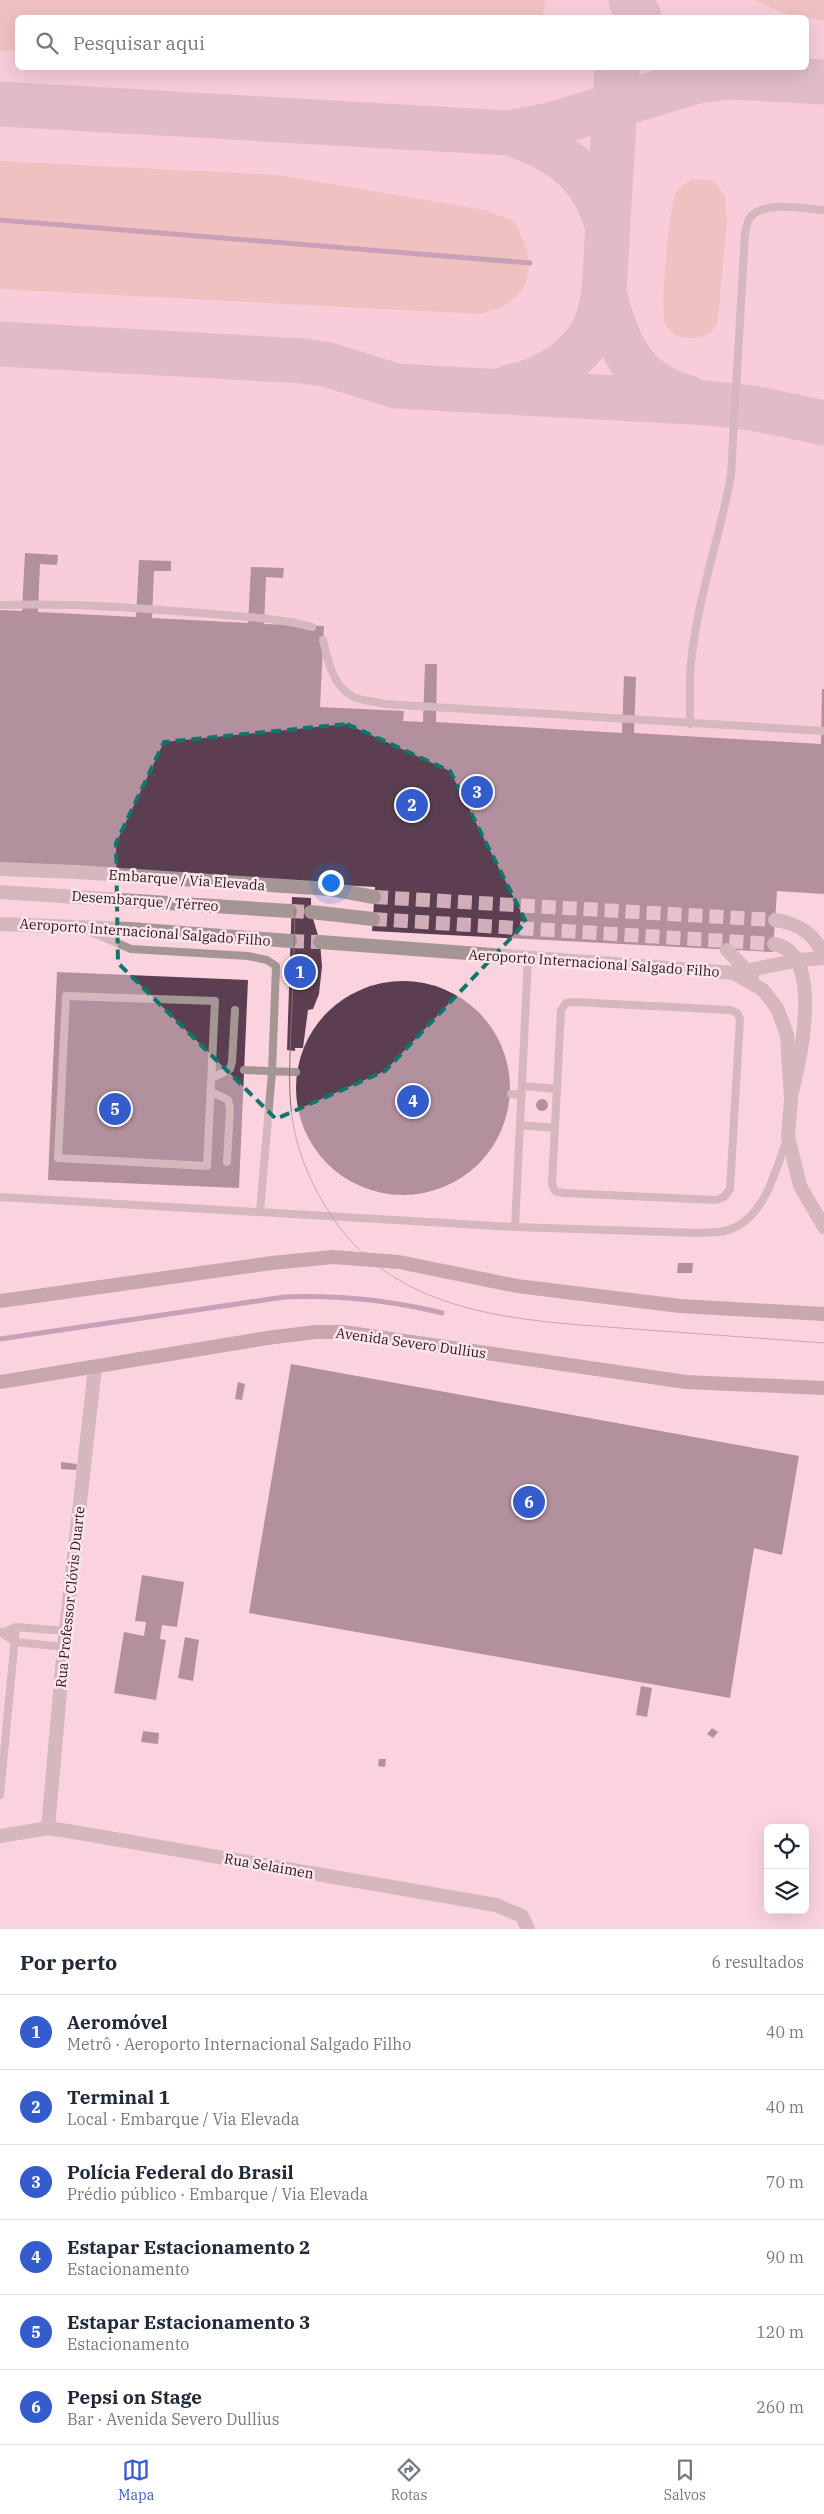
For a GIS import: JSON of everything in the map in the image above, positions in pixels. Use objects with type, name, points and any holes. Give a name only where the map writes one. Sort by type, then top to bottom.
[{"type":"main road","points":[[0,1301],[333,1257],[399,1262],[517,1286],[680,1306],[824,1314]]},
{"type":"main road","name":"Avenida Severo Dullius","points":[[0,1382],[266,1338],[343,1332],[686,1382],[824,1388]]},
{"type":"street","name":"Embarque / Via Elevada","points":[[0,870],[77,872],[330,889],[374,897]]},
{"type":"street","name":"Desembarque / Térreo","points":[[0,892],[290,911]]},
{"type":"street","points":[[310,912],[373,919]]},
{"type":"street","points":[[727,950],[740,972],[800,960],[824,958],[815,939],[809,934],[790,922],[775,920]]},
{"type":"street","name":"Aeroporto Internacional Salgado Filho","points":[[4,923],[84,929],[130,929],[290,941]]},
{"type":"street","name":"Aeroporto Internacional Salgado Filho","points":[[320,942],[740,972],[763,990],[777,1008],[787,1035],[790,1099],[788,1136],[800,1186],[824,1227]]},
{"type":"street","points":[[774,944],[784,946],[800,960],[806,992],[807,1027],[790,1099]]},
{"type":"street","name":"Rua Professor Clóvis Duarte","points":[[48,1828],[64,1647],[95,1367]]},
{"type":"street","name":"Rua Selaimen","points":[[0,1836],[48,1828],[496,1905],[522,1916],[528,1929]]},
{"type":"lane","points":[[690,724],[691,663],[731,476],[745,234],[749,219],[760,210],[772,208],[824,210]]},
{"type":"lane","points":[[0,605],[56,604],[189,612],[292,621],[312,627]]},
{"type":"lane","points":[[324,640],[331,672],[340,686],[354,697],[403,705],[824,731]]},
{"type":"lane","points":[[84,929],[131,949],[248,956],[267,960],[276,966],[272,1072],[260,1212]]},
{"type":"lane","points":[[515,1227],[528,958]]},
{"type":"lane","points":[[68,995],[215,1001],[212,1092],[207,1166],[58,1158],[64,998],[68,995]]},
{"type":"lane","points":[[566,1003],[730,1010],[738,1013],[740,1019],[730,1189],[724,1197],[716,1200],[563,1193],[556,1191],[552,1184],[557,1089],[561,1010],[566,1003]]},
{"type":"lane","points":[[212,1078],[230,1069],[235,1010]]},
{"type":"lane","points":[[244,1070],[296,1072]]},
{"type":"lane","points":[[522,1086],[557,1089]]},
{"type":"lane","points":[[212,1092],[228,1100],[230,1108],[227,1162]]},
{"type":"lane","points":[[511,1094],[522,1095]]},
{"type":"lane","points":[[520,1126],[555,1128]]},
{"type":"lane","points":[[0,1197],[515,1227],[697,1233],[724,1232],[743,1224],[759,1207],[788,1136]]},
{"type":"lane","points":[[1,1633],[16,1627],[66,1631]]},
{"type":"lane","points":[[0,1795],[16,1627]]},
{"type":"lane","points":[[1,1633],[15,1642],[64,1647]]},
{"type":"highlighted area","points":[[347,724],[450,771],[526,922],[385,1071],[276,1119],[118,963],[116,843],[164,742]]},
{"type":"shaded area","points":[[0,0],[824,0],[824,894],[0,849]]},
{"type":"shaded area","points":[[0,0],[546,0],[543,15],[15,15],[15,51],[0,50]]},
{"type":"shaded area","points":[[754,0],[824,0],[824,20],[809,18],[809,15],[789,15]]},
{"type":"shaded area","points":[[0,161],[278,175],[484,210],[514,221],[527,253],[528,275],[524,286],[507,304],[481,314],[0,289]]},
{"type":"shaded area","points":[[692,179],[713,181],[725,196],[727,221],[716,325],[709,333],[695,338],[687,338],[674,334],[665,323],[664,278],[668,234],[674,200],[678,189]]},
{"type":"building","points":[[25,553],[58,555],[57,565],[40,564],[38,612],[136,617],[139,560],[171,561],[171,571],[154,571],[152,618],[248,623],[251,567],[284,568],[283,578],[266,577],[264,624],[324,626],[320,707],[404,711],[403,721],[423,722],[425,664],[437,664],[436,722],[622,733],[624,676],[636,677],[634,733],[821,744],[822,689],[824,689],[824,894],[777,891],[773,952],[372,931],[375,887],[0,866],[0,610],[22,611]]},
{"type":"building","points":[[292,897],[311,898],[311,912],[320,942],[322,966],[319,994],[313,1009],[308,1010],[303,1048],[295,1048],[295,1051],[287,1050]]},
{"type":"building","points":[[57,972],[248,980],[239,1188],[48,1180]]},
{"type":"building","points":[[393,981],[413,981],[444,989],[462,999],[479,1012],[492,1029],[502,1047],[508,1067],[510,1088],[508,1109],[502,1129],[492,1147],[479,1164],[462,1177],[444,1187],[413,1195],[393,1195],[362,1187],[335,1171],[320,1156],[304,1129],[296,1098],[296,1078],[304,1047],[320,1020],[335,1005],[362,989]]},
{"type":"building","points":[[540,1099],[544,1099],[548,1105],[544,1111],[540,1111],[536,1107],[536,1103]]},
{"type":"building","points":[[678,1263],[693,1263],[692,1273],[677,1273]]},
{"type":"building","points":[[291,1364],[799,1456],[782,1555],[754,1548],[730,1698],[249,1613]]},
{"type":"building","points":[[238,1382],[245,1384],[242,1400],[235,1399]]},
{"type":"building","points":[[61,1462],[77,1464],[76,1470],[61,1469]]},
{"type":"building","points":[[142,1575],[184,1582],[177,1627],[162,1625],[160,1639],[166,1640],[156,1700],[114,1693],[124,1632],[144,1636],[146,1622],[135,1621]]},
{"type":"building","points":[[185,1637],[199,1640],[193,1681],[178,1678]]},
{"type":"building","points":[[641,1686],[652,1688],[647,1717],[636,1715]]},
{"type":"building","points":[[712,1728],[718,1732],[713,1738],[707,1734]]},
{"type":"building","points":[[143,1731],[159,1733],[158,1744],[141,1742]]},
{"type":"building","points":[[379,1759],[386,1759],[385,1767],[378,1766]]},
{"type":"waterway","points":[[0,220],[530,263]]},
{"type":"waterway","points":[[0,1339],[284,1297],[364,1299],[442,1313]]},
{"type":"taxiway","points":[[631,0],[638,15]]},
{"type":"taxiway","points":[[509,387],[523,384],[550,373],[574,356],[592,333],[598,319],[604,292],[617,70]]},
{"type":"taxiway","points":[[0,104],[509,133],[549,125],[698,81],[729,77],[824,82]]},
{"type":"taxiway","points":[[509,133],[545,148],[572,166],[584,178],[593,192],[608,228]]},
{"type":"taxiway","points":[[604,292],[614,328],[630,359],[654,383],[670,392],[689,398]]},
{"type":"taxiway","points":[[0,344],[303,361],[329,365],[396,386],[708,403],[752,408],[824,423]]},
{"type":"tunnel","points":[[374,897],[775,920]]},
{"type":"tunnel","points":[[290,911],[311,912]]},
{"type":"tunnel","points":[[373,919],[774,944]]},
{"type":"tunnel","points":[[290,941],[320,942]]},
{"type":"tram line","points":[[295,909],[290,1061],[291,1106],[294,1129],[309,1175],[326,1207],[353,1244],[386,1272],[422,1292],[462,1306],[503,1316],[590,1326],[824,1343]]},
{"type":"place","name":"Polícia Federal do Brasil","points":[[477,792]]},
{"type":"place","name":"Terminal 1","points":[[412,805]]},
{"type":"place","name":"Aeromóvel","points":[[300,972]]},
{"type":"place","name":"Estapar Estacionamento 2","points":[[413,1101]]},
{"type":"place","name":"Estapar Estacionamento 3","points":[[115,1109]]},
{"type":"place","name":"Pepsi on Stage","points":[[529,1502]]}]
